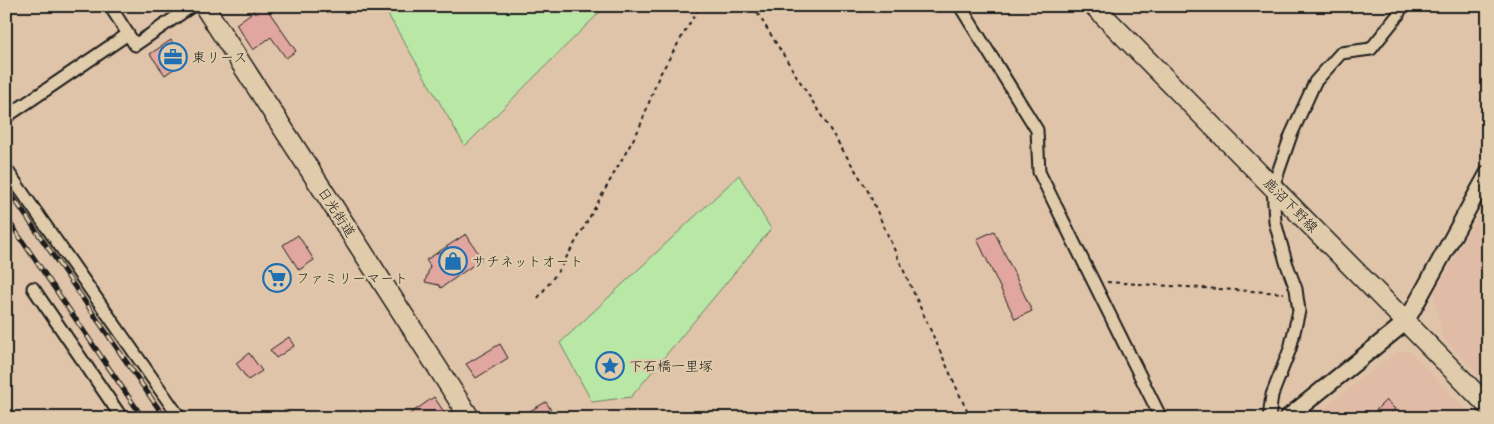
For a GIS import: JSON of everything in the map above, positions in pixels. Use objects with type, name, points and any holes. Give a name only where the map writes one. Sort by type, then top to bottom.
[{"type":"main road","name":"日光街道","points":[[204,6],[470,418]]},
{"type":"main road","name":"鹿沼下野線","points":[[1094,6],[1488,406]]},
{"type":"street","points":[[110,6],[135,45],[192,6]]},
{"type":"street","points":[[960,6],[1037,130],[1039,172],[1160,418]]},
{"type":"street","points":[[1270,418],[1272,395],[1290,349],[1299,311],[1296,293],[1275,222],[1273,187],[1291,135],[1315,82],[1341,53],[1371,49],[1398,15],[1402,6]]},
{"type":"street","points":[[6,117],[128,34]]},
{"type":"street","points":[[6,169],[180,418]]},
{"type":"street","points":[[1287,418],[1406,322],[1488,173]]},
{"type":"street","points":[[32,288],[122,418]]},
{"type":"path","points":[[538,298],[580,236],[640,129],[659,76],[700,6]]},
{"type":"path","points":[[753,6],[867,188],[967,411]]},
{"type":"path","points":[[1093,281],[1296,293]]},
{"type":"shaded area","points":[[1488,198],[1488,385],[1443,338],[1434,294]]},
{"type":"shaded area","points":[[1409,351],[1474,418],[1312,418],[1397,352]]},
{"type":"green space","points":[[383,6],[606,6],[465,146]]},
{"type":"green space","points":[[739,175],[771,229],[631,397],[592,402],[560,343]]},
{"type":"building","points":[[251,6],[265,6],[296,51],[286,58],[271,37],[253,50],[236,24],[254,11]]},
{"type":"building","points":[[171,40],[185,61],[165,75],[150,54]]},
{"type":"building","points":[[994,231],[1032,311],[1015,319],[977,239]]},
{"type":"building","points":[[466,234],[482,259],[441,288],[439,285],[425,282],[430,266],[426,260]]},
{"type":"building","points":[[298,235],[314,260],[299,270],[283,245]]},
{"type":"building","points":[[289,337],[294,346],[276,358],[270,350]]},
{"type":"building","points":[[500,344],[508,358],[476,378],[466,364]]},
{"type":"building","points":[[249,353],[262,371],[248,380],[236,363]]},
{"type":"building","points":[[434,397],[448,418],[404,418]]},
{"type":"building","points":[[1386,400],[1395,409],[1386,418],[1368,418]]},
{"type":"building","points":[[546,402],[556,418],[517,418]]},
{"type":"railway","points":[[6,187],[165,418]]},
{"type":"railway","points":[[6,217],[143,418]]},
{"type":"place","name":"東リース","points":[[173,57]]},
{"type":"place","name":"サチネットオート","points":[[453,261]]},
{"type":"place","name":"ファミリーマート","points":[[277,278]]},
{"type":"place","name":"下石橋一里塚","points":[[610,366]]}]
